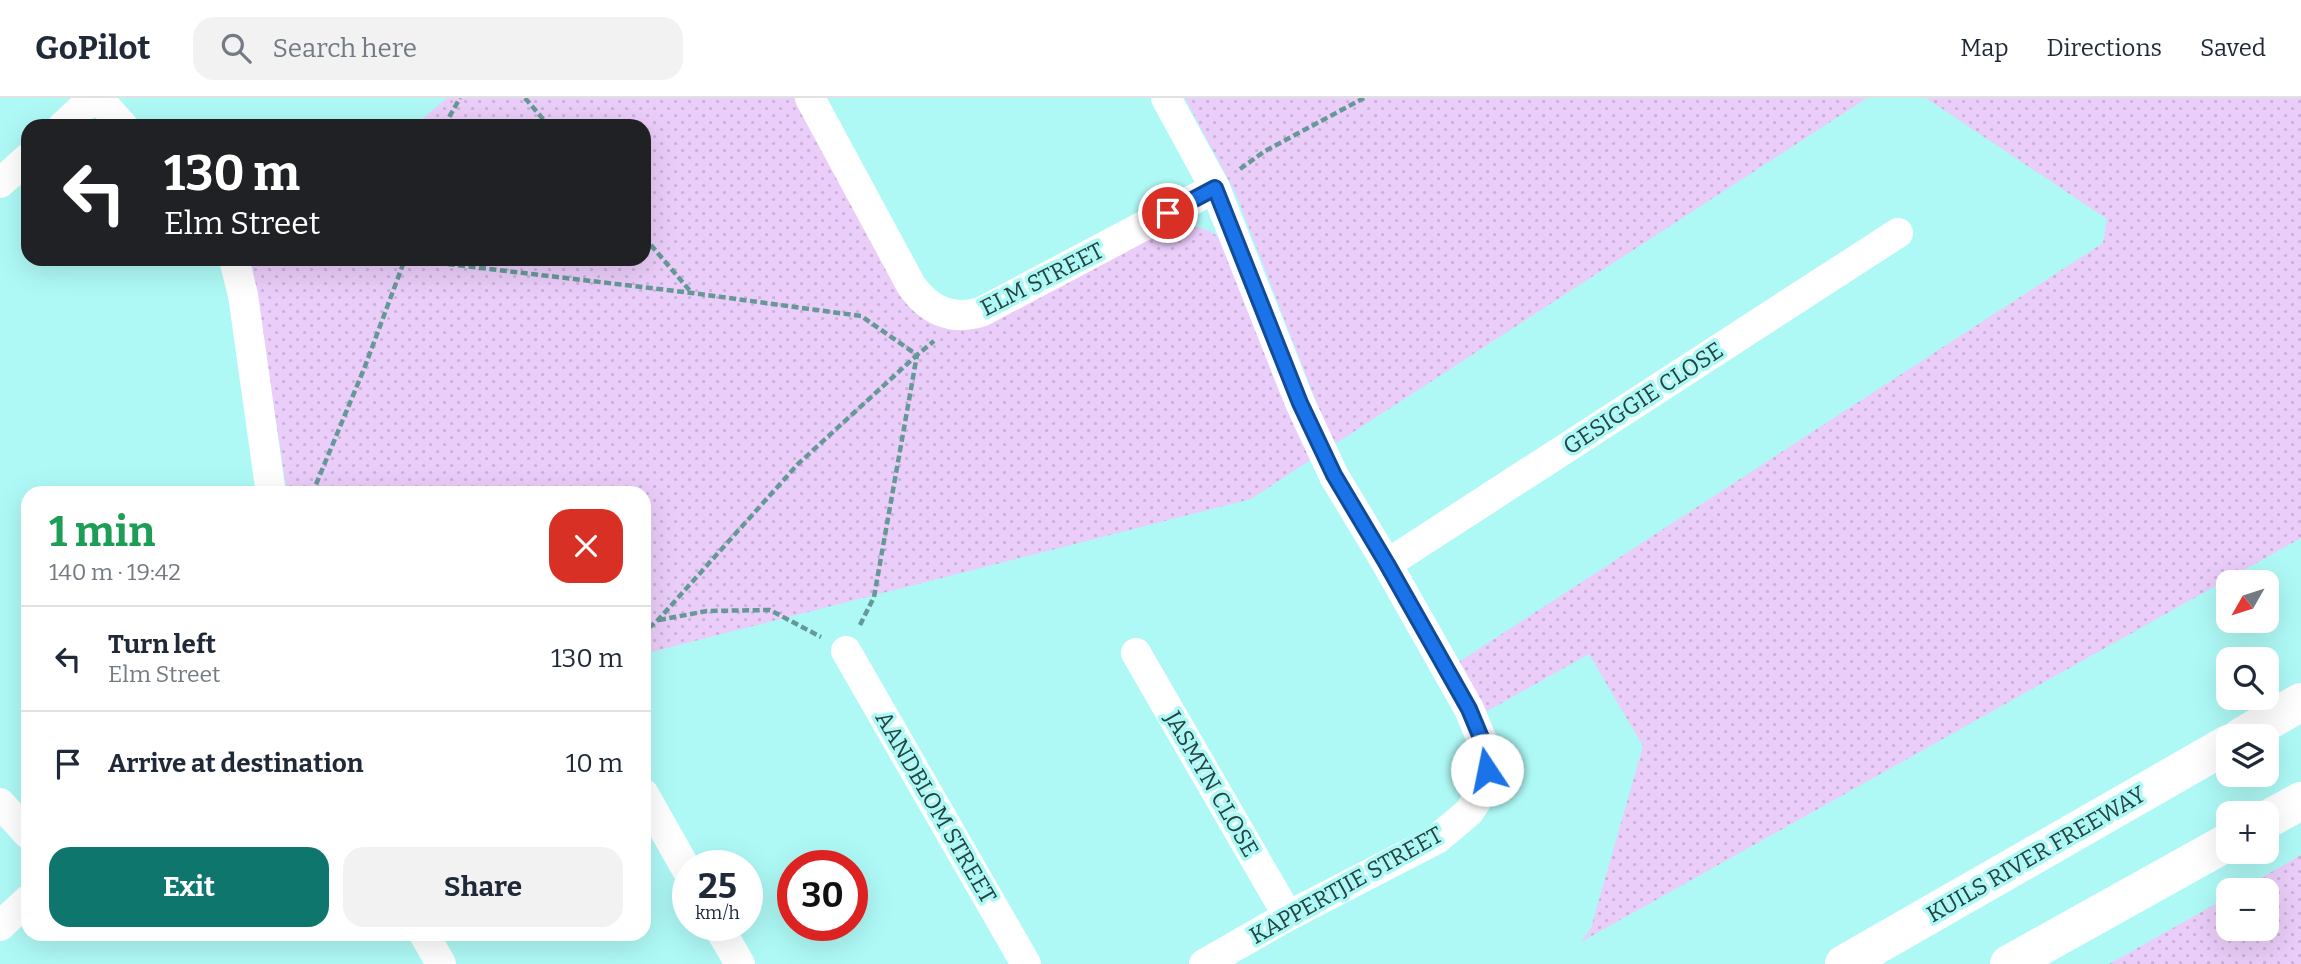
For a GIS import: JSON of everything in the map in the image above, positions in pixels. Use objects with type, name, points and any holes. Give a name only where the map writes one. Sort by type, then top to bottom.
[{"type":"highway","points":[[2263,724],[2301,702]]},
{"type":"highway","name":"KUILS RIVER FREEWAY","points":[[1844,964],[2216,751]]},
{"type":"highway","points":[[2279,813],[2301,801]]},
{"type":"highway","points":[[2009,964],[2216,849]]},
{"type":"street","points":[[71,119],[96,98],[116,119]]},
{"type":"street","name":"ELM STREET","points":[[810,98],[919,297],[930,307],[944,313],[964,316],[981,312],[1215,188]]},
{"type":"street","name":"KAPPERTJIE STREET","points":[[1166,98],[1215,188],[1300,403],[1334,475],[1469,709],[1484,745],[1487,770],[1484,789],[1469,812],[1437,839],[1288,916],[1204,964]]},
{"type":"street","points":[[0,183],[21,164]]},
{"type":"street","name":"GESIGGIE CLOSE","points":[[1387,564],[1898,233]]},
{"type":"street","points":[[236,266],[243,295],[270,486]]},
{"type":"street","name":"AANDBLOM STREET","points":[[846,651],[1026,964]]},
{"type":"street","name":"JASMYN CLOSE","points":[[1136,653],[1288,916]]},
{"type":"street","points":[[0,803],[21,826]]},
{"type":"street","points":[[651,806],[676,850]]},
{"type":"street","points":[[0,926],[21,906]]},
{"type":"street","points":[[428,941],[441,964]]},
{"type":"street","points":[[727,941],[740,964]]},
{"type":"path","points":[[448,119],[460,98]]},
{"type":"path","points":[[525,98],[543,119]]},
{"type":"path","points":[[1215,188],[1265,151],[1364,98]]},
{"type":"path","points":[[651,245],[692,293]]},
{"type":"path","points":[[315,486],[402,266]]},
{"type":"path","points":[[464,266],[861,316],[917,355]]},
{"type":"path","points":[[651,626],[798,464],[917,355],[964,316]]},
{"type":"path","points":[[658,620],[706,611],[769,610],[846,651],[874,597],[917,355]]},
{"type":"shaded area","points":[[447,98],[795,98],[902,294],[926,319],[1170,225],[1183,224],[1207,230],[1219,237],[1312,459],[1251,499],[651,652],[651,486],[286,486],[252,266],[651,266],[651,119],[422,119]]},
{"type":"shaded area","points":[[1185,98],[1867,98],[1335,444],[1324,422],[1236,194]]},
{"type":"shaded area","points":[[1926,98],[2301,98],[2301,538],[2244,570],[2216,570],[2216,586],[1581,942],[1591,928],[1643,746],[1589,654],[1475,718],[1448,669],[2103,243],[2107,219]]},
{"type":"shaded area","points":[[2301,855],[2301,964],[2109,964],[2216,904],[2216,941],[2279,941],[2279,878],[2261,878]]},
{"type":"route","points":[[1168,213],[1215,188],[1300,403],[1334,475],[1469,709],[1484,745],[1487,770]]}]
